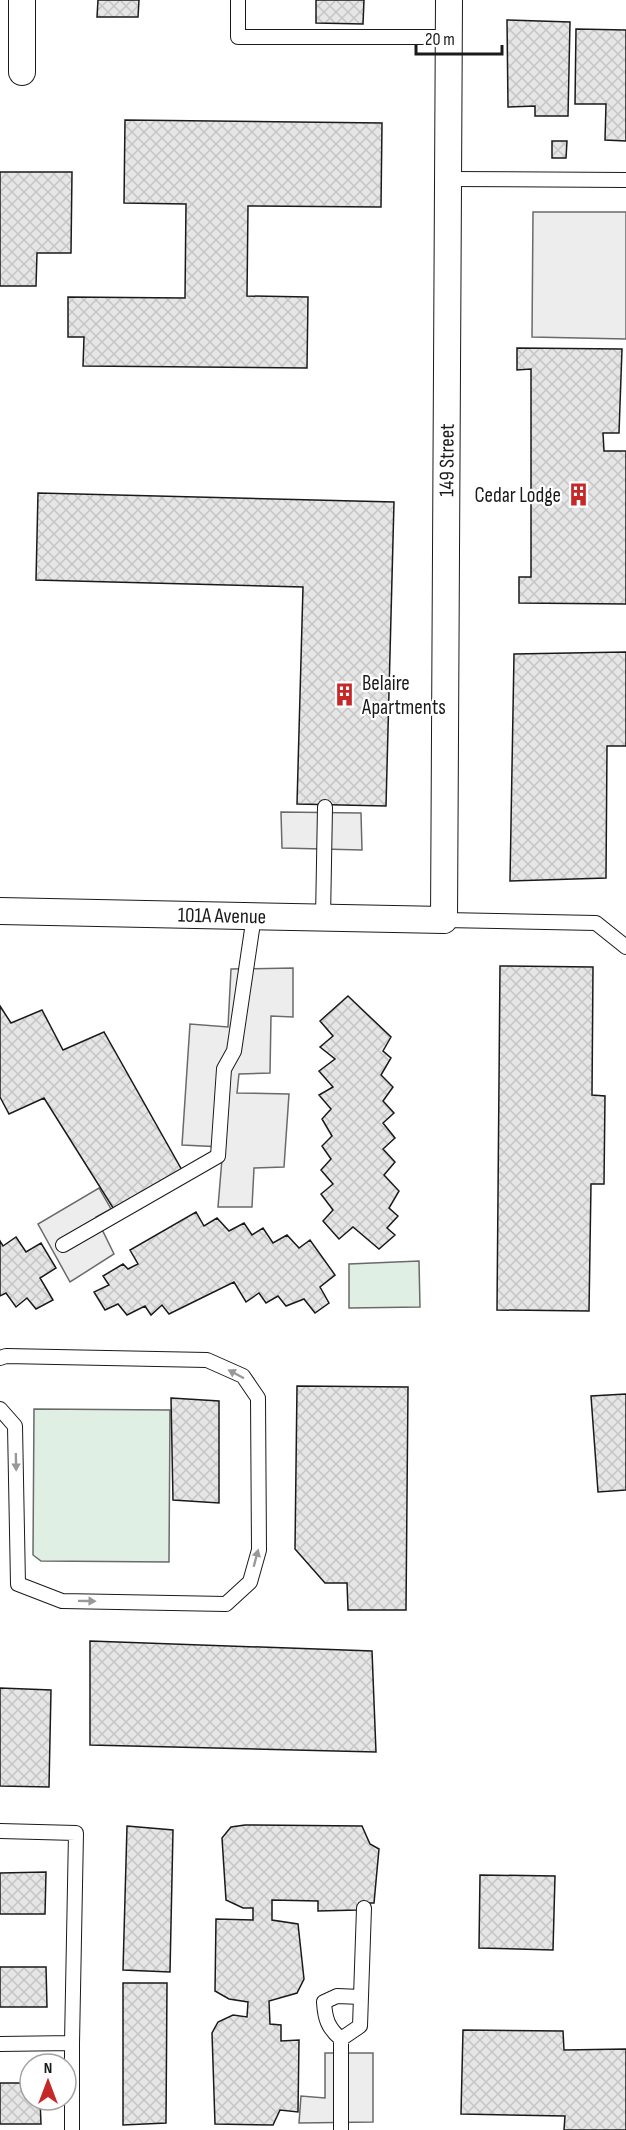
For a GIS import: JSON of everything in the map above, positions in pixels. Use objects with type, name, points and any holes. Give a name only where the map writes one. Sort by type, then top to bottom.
[{"type":"street","points":[[22,0],[22,72]]},
{"type":"street","name":"149 Street","points":[[444,920],[449,0]]},
{"type":"street","name":"101A Avenue","points":[[0,911],[444,920]]},
{"type":"lane","points":[[238,0],[238,38],[448,37]]},
{"type":"lane","points":[[448,179],[626,180]]},
{"type":"lane","points":[[323,918],[325,807]]},
{"type":"lane","points":[[63,1245],[218,1156],[224,1069],[234,1051],[254,916]]},
{"type":"lane","points":[[444,920],[596,923],[626,947]]},
{"type":"lane","points":[[0,1358],[6,1356],[207,1360],[243,1376],[258,1398],[259,1550],[249,1582],[226,1604],[62,1601],[18,1584],[15,1426],[0,1409]]},
{"type":"lane","points":[[0,1831],[76,1833],[72,2130]]},
{"type":"lane","points":[[342,2039],[360,2026],[364,1908]]},
{"type":"lane","points":[[342,2039],[331,2031],[325,2018],[324,2002],[337,1995],[361,1997]]},
{"type":"lane","points":[[342,2039],[342,2130]]},
{"type":"lane","points":[[0,2044],[72,2043]]},
{"type":"green space","points":[[419,1261],[420,1307],[349,1308],[349,1264]]},
{"type":"green space","points":[[34,1409],[170,1410],[169,1562],[41,1561],[33,1555]]},
{"type":"shaded area","points":[[533,212],[626,212],[626,339],[532,337]]},
{"type":"shaded area","points":[[281,812],[361,813],[362,850],[282,848]]},
{"type":"shaded area","points":[[293,968],[293,1017],[271,1016],[270,1073],[239,1074],[237,1093],[289,1094],[284,1167],[254,1168],[252,1207],[218,1207],[223,1147],[182,1145],[190,1024],[228,1027],[231,969]]},
{"type":"shaded area","points":[[99,1188],[111,1209],[96,1217],[114,1254],[70,1282],[38,1224]]},
{"type":"shaded area","points":[[325,2053],[373,2053],[373,2122],[299,2123],[301,2096],[325,2098]]},
{"type":"building","points":[[98,0],[139,0],[138,17],[97,17]]},
{"type":"building","points":[[316,0],[364,0],[363,24],[316,23]]},
{"type":"building","points":[[507,20],[570,22],[568,116],[535,116],[535,106],[508,107]]},
{"type":"building","points":[[576,29],[626,30],[626,141],[605,140],[606,104],[575,104]]},
{"type":"building","points":[[125,120],[382,123],[381,207],[248,206],[247,296],[308,297],[307,368],[83,366],[84,337],[68,337],[68,297],[185,298],[186,204],[124,203]]},
{"type":"building","points":[[552,141],[567,141],[566,158],[552,158]]},
{"type":"building","points":[[0,172],[72,172],[71,253],[37,253],[36,286],[0,286]]},
{"type":"building","name":"Cedar Lodge","points":[[517,348],[622,349],[619,433],[603,433],[604,451],[626,451],[626,604],[519,603],[519,577],[531,577],[531,369],[517,370]]},
{"type":"building","name":"Belaire Apartments","points":[[38,493],[394,502],[386,806],[297,804],[303,587],[36,580]]},
{"type":"building","points":[[626,652],[626,746],[607,746],[606,878],[510,881],[514,654]]},
{"type":"building","points":[[500,966],[593,967],[592,1095],[605,1096],[604,1184],[591,1184],[589,1311],[497,1310]]},
{"type":"building","points":[[348,996],[391,1037],[383,1051],[391,1058],[381,1075],[393,1087],[383,1101],[394,1113],[383,1123],[395,1138],[383,1149],[395,1162],[384,1175],[399,1191],[389,1208],[398,1216],[387,1228],[395,1235],[379,1249],[353,1227],[339,1239],[323,1221],[333,1210],[321,1194],[333,1184],[321,1170],[331,1159],[322,1146],[332,1136],[322,1119],[331,1109],[319,1095],[333,1087],[319,1071],[335,1059],[320,1047],[333,1036],[320,1021]]},
{"type":"building","points":[[0,1006],[11,1023],[42,1010],[63,1050],[104,1032],[183,1172],[115,1211],[44,1098],[9,1114],[0,1097]]},
{"type":"building","points":[[196,1212],[204,1226],[217,1218],[229,1231],[244,1223],[252,1235],[263,1228],[273,1243],[287,1235],[299,1248],[310,1240],[335,1275],[320,1287],[329,1303],[315,1313],[304,1299],[286,1306],[278,1296],[266,1303],[259,1293],[246,1302],[234,1282],[169,1314],[162,1305],[151,1315],[145,1306],[127,1315],[118,1304],[105,1310],[94,1292],[109,1285],[103,1276],[123,1264],[128,1269],[138,1264],[130,1250]]},
{"type":"building","points":[[16,1237],[26,1252],[41,1243],[56,1268],[40,1278],[53,1300],[36,1309],[27,1298],[16,1307],[6,1293],[0,1296],[0,1241],[3,1246]]},
{"type":"building","points":[[297,1386],[408,1387],[406,1610],[348,1610],[347,1583],[325,1583],[295,1549]]},
{"type":"building","points":[[626,1394],[626,1490],[598,1492],[591,1396]]},
{"type":"building","points":[[171,1398],[219,1401],[219,1503],[173,1500]]},
{"type":"building","points":[[90,1641],[372,1651],[376,1752],[90,1745]]},
{"type":"building","points":[[0,1688],[51,1690],[49,1787],[0,1786]]},
{"type":"building","points":[[245,1825],[362,1826],[370,1844],[379,1849],[374,1903],[359,1903],[358,1910],[318,1911],[318,1901],[272,1900],[272,1920],[298,1924],[304,1979],[297,1993],[269,2001],[270,2024],[281,2025],[281,2041],[299,2040],[298,2112],[280,2110],[273,2125],[215,2124],[212,2033],[218,2022],[233,2015],[247,2017],[248,2002],[229,1999],[215,1991],[216,1919],[253,1920],[253,1908],[243,1908],[226,1900],[222,1838],[231,1827]]},
{"type":"building","points":[[127,1826],[173,1830],[170,1972],[123,1970]]},
{"type":"building","points":[[46,1872],[45,1914],[0,1914],[0,1873]]},
{"type":"building","points":[[480,1875],[555,1876],[553,1950],[479,1948]]},
{"type":"building","points":[[0,1967],[46,1967],[47,2007],[0,2007]]},
{"type":"building","points":[[123,1983],[167,1983],[166,2123],[123,2125]]},
{"type":"building","points":[[463,2030],[563,2031],[564,2050],[626,2049],[626,2130],[564,2130],[565,2116],[461,2114]]},
{"type":"building","points":[[0,2083],[18,2083],[18,2112],[40,2112],[41,2124],[0,2124]]},
{"type":"place","name":"Cedar Lodge","points":[[579,495]]},
{"type":"place","name":"Belaire Apartments","points":[[344,695]]}]
